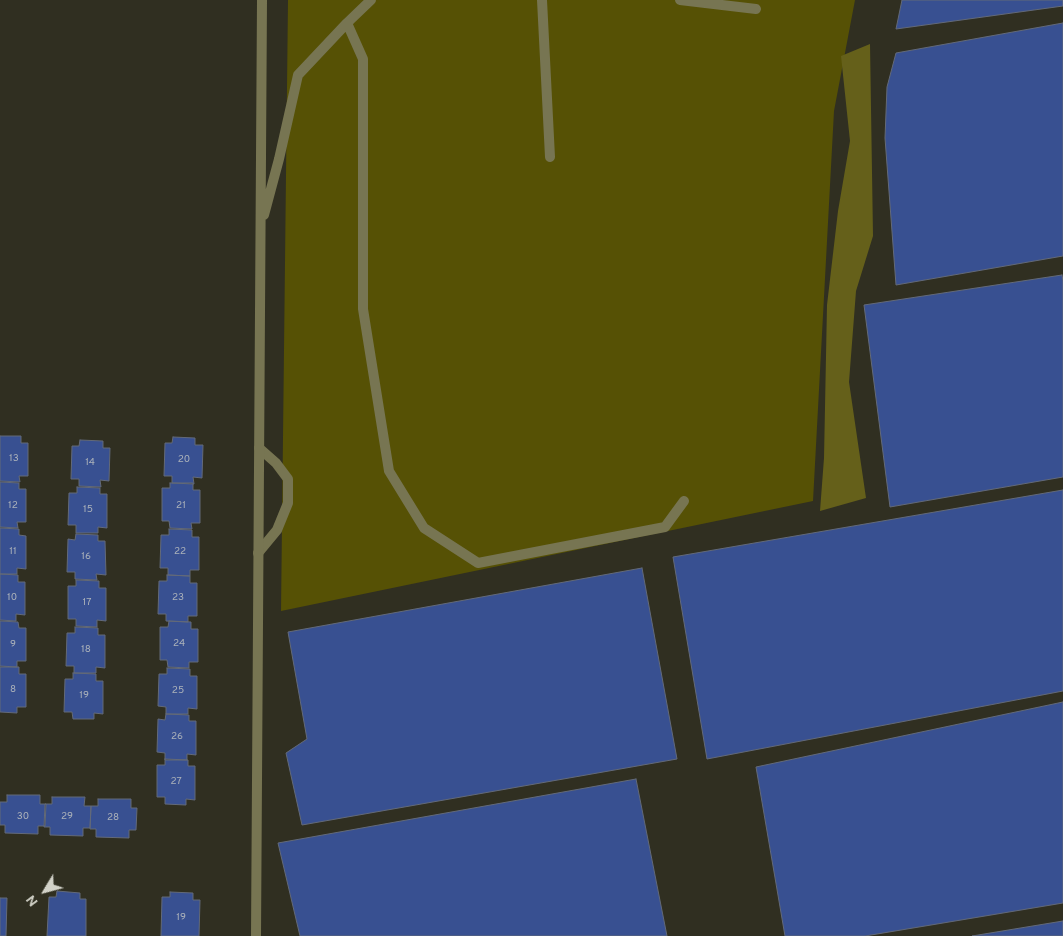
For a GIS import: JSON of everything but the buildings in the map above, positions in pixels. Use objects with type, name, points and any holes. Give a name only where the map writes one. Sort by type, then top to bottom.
[{"type":"street","points":[[256,936],[262,0]]},
{"type":"street","points":[[260,229],[279,159],[298,75],[371,0]]},
{"type":"street","points":[[542,0],[550,157]]},
{"type":"street","points":[[680,0],[756,9]]},
{"type":"street","points":[[347,23],[363,58],[363,309],[389,471],[424,528],[478,563],[665,527],[684,501]]},
{"type":"street","points":[[258,553],[277,530],[288,503],[288,479],[276,463],[259,448]]},
{"type":"shaded area","points":[[288,0],[855,0],[834,111],[813,501],[281,611]]},
{"type":"shaded area","points":[[870,44],[873,236],[856,291],[849,382],[866,498],[820,511],[824,458],[827,305],[838,211],[850,141],[841,56]]}]
